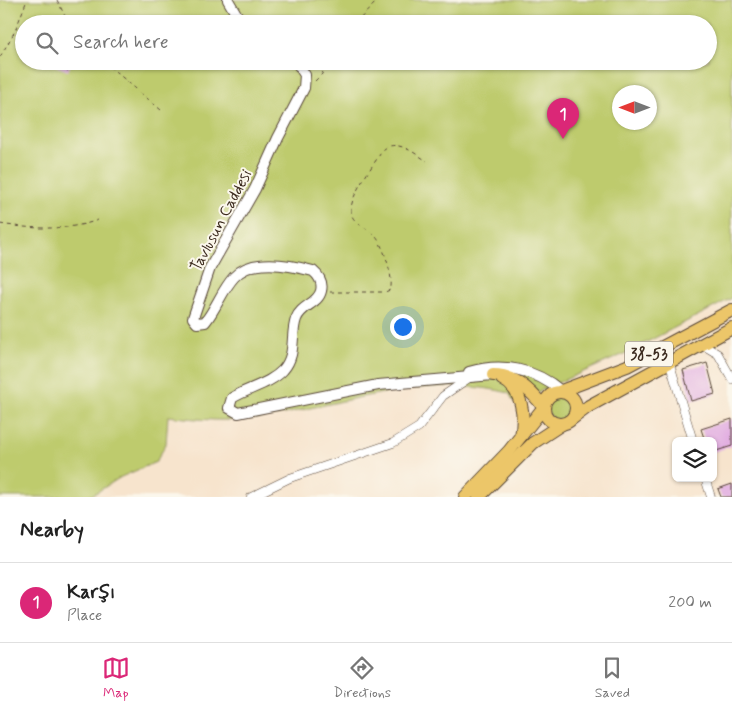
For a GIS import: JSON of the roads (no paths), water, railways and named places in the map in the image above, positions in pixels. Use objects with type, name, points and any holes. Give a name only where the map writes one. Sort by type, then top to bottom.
[{"type":"main road","name":"38-53","points":[[561,390],[627,366],[732,310]]},
{"type":"main road","points":[[479,497],[533,443],[589,406],[732,328]]},
{"type":"main road","points":[[465,497],[521,438],[544,407],[548,396],[561,390],[570,395],[576,404],[567,421],[556,424],[547,418],[544,407],[518,382],[504,375],[493,375]]},
{"type":"main road","points":[[493,375],[510,384],[520,400],[523,419],[521,438]]},
{"type":"street","points":[[228,0],[237,15]]},
{"type":"street","name":"Tavlusun Caddesi","points":[[303,70],[305,84],[255,189],[210,268],[192,318],[197,323],[205,322],[234,277],[241,271],[255,265],[302,268],[313,271],[321,282],[321,292],[315,301],[302,309],[296,318],[293,347],[286,366],[277,376],[232,398],[229,405],[231,410],[238,412],[378,385],[452,377]]},
{"type":"street","points":[[701,344],[718,354],[732,379]]},
{"type":"street","points":[[668,362],[692,437]]},
{"type":"street","points":[[452,377],[482,369],[504,367],[527,371],[546,379],[561,390]]},
{"type":"street","points":[[452,377],[493,375]]},
{"type":"street","points":[[251,497],[290,478],[393,443],[419,427],[443,396],[473,376]]},
{"type":"street","points":[[706,482],[711,497]]},
{"type":"place","name":"Karşı","points":[[563,139]]}]
